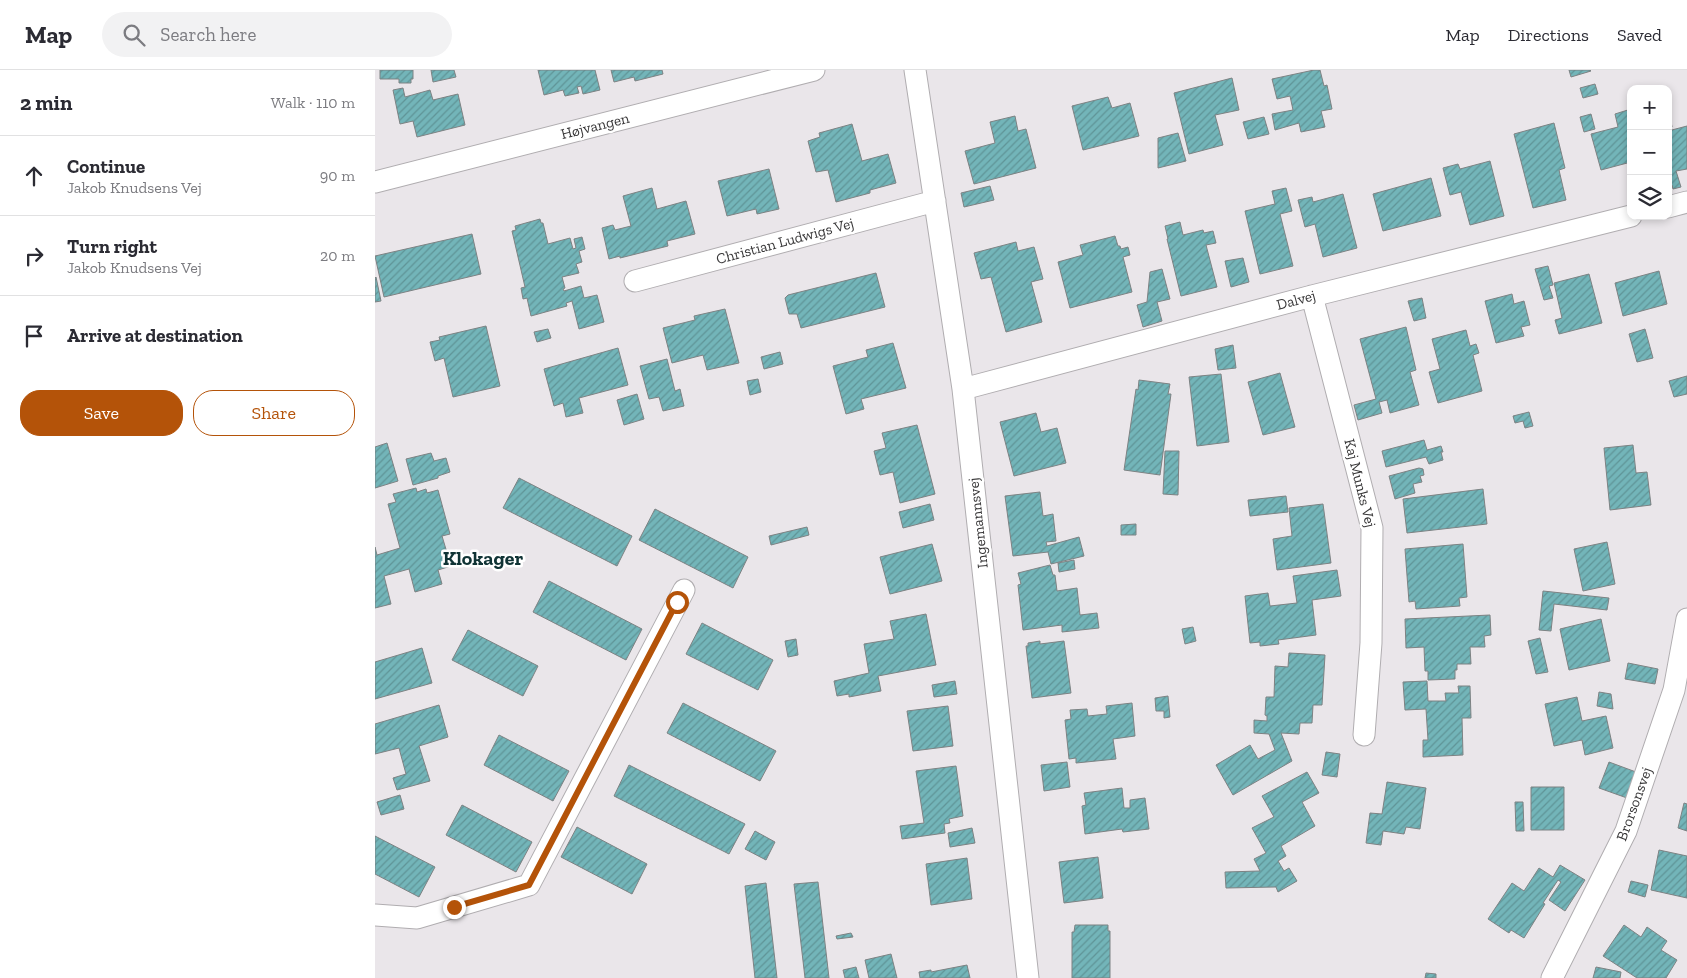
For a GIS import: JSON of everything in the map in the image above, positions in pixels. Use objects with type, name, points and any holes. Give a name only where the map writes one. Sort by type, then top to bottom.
[{"type":"street","name":"Højvangen","points":[[375,182],[814,70]]},
{"type":"street","name":"Ingemannsvej","points":[[915,70],[963,389],[1028,978]]},
{"type":"street","name":"Christian Ludwigs Vej","points":[[635,281],[935,201]]},
{"type":"street","points":[[1672,206],[1687,202]]},
{"type":"street","name":"Dalvej","points":[[963,389],[1312,296],[1627,217]]},
{"type":"street","name":"Kaj Munks Vej","points":[[1312,296],[1372,528],[1371,643],[1364,735]]},
{"type":"street","points":[[375,915],[417,918],[529,885],[684,590]]},
{"type":"street","name":"Brorsonsvej","points":[[1552,978],[1626,831],[1674,690],[1687,619]]},
{"type":"building","points":[[380,70],[413,70],[413,79],[411,79],[411,83],[399,83],[399,79],[380,79]]},
{"type":"building","points":[[431,70],[454,70],[456,77],[433,82]]},
{"type":"building","points":[[538,70],[595,70],[600,90],[583,94],[581,86],[577,87],[579,93],[565,96],[563,90],[544,95]]},
{"type":"building","points":[[611,70],[662,70],[663,74],[635,81],[634,77],[614,82]]},
{"type":"building","points":[[1320,70],[1324,86],[1327,85],[1332,109],[1321,111],[1325,127],[1301,132],[1299,123],[1275,130],[1272,114],[1293,110],[1290,96],[1277,99],[1272,79]]},
{"type":"building","points":[[1569,70],[1590,70],[1591,71],[1571,77]]},
{"type":"building","points":[[1232,78],[1239,110],[1215,115],[1223,145],[1189,154],[1174,93]]},
{"type":"building","points":[[1595,84],[1598,94],[1583,98],[1580,88]]},
{"type":"building","points":[[403,88],[405,97],[430,90],[433,100],[458,94],[465,125],[417,137],[413,121],[400,124],[393,90]]},
{"type":"building","points":[[1108,97],[1112,108],[1130,103],[1139,136],[1083,150],[1072,106]]},
{"type":"building","points":[[1627,110],[1627,163],[1601,170],[1591,134],[1618,127],[1615,114]]},
{"type":"building","points":[[1591,114],[1595,129],[1584,132],[1580,117]]},
{"type":"building","points":[[1015,116],[1018,131],[1026,129],[1036,168],[974,184],[965,151],[995,143],[990,122]]},
{"type":"building","points":[[1264,117],[1269,134],[1248,139],[1243,122]]},
{"type":"building","points":[[1554,123],[1565,168],[1559,170],[1566,200],[1533,208],[1514,134]]},
{"type":"building","points":[[852,124],[862,161],[888,154],[896,183],[870,190],[870,193],[836,202],[828,170],[816,172],[808,141],[820,137],[819,133]]},
{"type":"building","points":[[1687,126],[1687,169],[1676,171],[1681,187],[1673,189],[1672,185],[1672,130]]},
{"type":"building","points":[[1178,133],[1186,161],[1158,168],[1158,138]]},
{"type":"building","points":[[1490,161],[1504,216],[1470,225],[1461,192],[1450,195],[1443,168],[1458,164],[1460,169]]},
{"type":"building","points":[[769,169],[779,209],[757,214],[756,209],[727,216],[718,181]]},
{"type":"building","points":[[1431,178],[1441,216],[1383,231],[1373,194]]},
{"type":"building","points":[[990,186],[994,200],[964,207],[961,193]]},
{"type":"building","points":[[652,188],[657,209],[686,201],[695,234],[667,241],[668,246],[609,259],[602,228],[613,225],[615,230],[631,226],[623,196]]},
{"type":"building","points":[[1286,188],[1292,211],[1280,214],[1293,266],[1260,274],[1245,211],[1275,204],[1272,191]]},
{"type":"building","points":[[1343,194],[1357,248],[1323,257],[1315,224],[1305,227],[1298,200],[1312,197],[1313,202]]},
{"type":"building","points":[[540,219],[541,223],[543,223],[548,244],[570,238],[573,249],[576,248],[574,239],[582,237],[585,249],[579,251],[582,262],[576,264],[579,273],[562,277],[565,288],[563,289],[564,291],[581,286],[584,298],[597,295],[604,322],[579,329],[572,301],[566,303],[567,306],[531,316],[527,298],[523,299],[521,288],[525,287],[512,231],[516,230],[515,226]]},
{"type":"building","points":[[1180,222],[1183,235],[1203,230],[1204,233],[1213,231],[1216,243],[1206,245],[1217,287],[1181,296],[1165,226]]},
{"type":"building","points":[[472,234],[481,274],[384,297],[375,256]]},
{"type":"building","points":[[1115,236],[1121,249],[1128,247],[1130,255],[1123,257],[1132,292],[1070,308],[1058,262],[1083,255],[1080,245]]},
{"type":"building","points":[[1016,242],[1018,251],[1034,247],[1043,279],[1031,282],[1042,322],[1006,332],[991,277],[981,279],[974,253]]},
{"type":"building","points":[[1243,258],[1249,282],[1231,287],[1225,261]]},
{"type":"building","points":[[1548,266],[1553,285],[1549,286],[1553,298],[1544,300],[1535,269]]},
{"type":"building","points":[[1162,269],[1170,299],[1157,302],[1162,321],[1143,327],[1137,305],[1147,302],[1150,272]]},
{"type":"building","points":[[1659,271],[1667,304],[1623,316],[1615,283]]},
{"type":"building","points":[[876,273],[885,307],[801,328],[797,314],[789,314],[785,298],[788,295]]},
{"type":"building","points":[[1589,274],[1602,323],[1559,334],[1555,320],[1562,318],[1554,283]]},
{"type":"building","points":[[375,278],[381,301],[375,302]]},
{"type":"building","points":[[1512,294],[1514,304],[1524,301],[1530,325],[1521,327],[1524,336],[1496,343],[1485,301]]},
{"type":"building","points":[[1422,298],[1426,318],[1414,321],[1408,301]]},
{"type":"building","points":[[725,309],[739,363],[707,370],[703,355],[672,363],[663,328],[695,320],[694,316]]},
{"type":"building","points":[[486,326],[500,386],[453,397],[444,358],[435,361],[430,342],[440,340],[439,337]]},
{"type":"building","points":[[1406,327],[1416,370],[1410,372],[1419,405],[1390,413],[1387,400],[1379,402],[1382,413],[1358,420],[1354,405],[1376,399],[1360,339]]},
{"type":"building","points":[[548,329],[551,338],[537,342],[534,332]]},
{"type":"building","points":[[1645,329],[1653,358],[1637,362],[1629,334]]},
{"type":"building","points":[[1466,330],[1470,346],[1476,344],[1479,353],[1473,355],[1482,391],[1438,403],[1429,372],[1440,369],[1432,339]]},
{"type":"building","points":[[893,343],[906,388],[861,399],[864,409],[846,414],[833,366],[868,357],[866,350]]},
{"type":"building","points":[[1233,345],[1236,368],[1218,370],[1215,349]]},
{"type":"building","points":[[618,348],[628,385],[579,398],[583,413],[566,417],[563,403],[554,406],[544,369]]},
{"type":"building","points":[[780,352],[783,364],[764,369],[761,357]]},
{"type":"building","points":[[667,359],[675,391],[680,389],[684,406],[663,411],[659,397],[649,399],[640,366]]},
{"type":"building","points":[[1280,373],[1295,427],[1263,435],[1248,382]]},
{"type":"building","points":[[1221,374],[1229,442],[1197,446],[1189,377]]},
{"type":"building","points":[[1687,376],[1687,394],[1674,397],[1669,381]]},
{"type":"building","points":[[758,379],[761,392],[750,395],[747,381]]},
{"type":"building","points":[[1139,380],[1170,384],[1168,394],[1171,394],[1160,475],[1124,470]]},
{"type":"building","points":[[637,394],[644,419],[624,425],[617,400]]},
{"type":"building","points":[[1529,412],[1533,426],[1525,428],[1523,421],[1515,423],[1513,416]]},
{"type":"building","points":[[1036,413],[1041,432],[1057,428],[1066,463],[1014,476],[1000,422]]},
{"type":"building","points":[[917,425],[935,494],[900,503],[893,472],[880,475],[874,451],[886,448],[882,433]]},
{"type":"building","points":[[1424,440],[1427,450],[1441,446],[1443,460],[1429,464],[1426,457],[1386,467],[1382,451]]},
{"type":"building","points":[[387,443],[398,481],[375,488],[375,447]]},
{"type":"building","points":[[1633,445],[1636,473],[1647,472],[1651,505],[1610,510],[1604,448]]},
{"type":"building","points":[[1165,451],[1179,451],[1178,495],[1163,494]]},
{"type":"building","points":[[431,453],[434,461],[446,458],[450,472],[438,476],[438,478],[413,485],[406,459]]},
{"type":"building","points":[[1419,468],[1423,469],[1424,475],[1420,476],[1422,482],[1413,484],[1415,493],[1395,499],[1389,476]]},
{"type":"building","points":[[519,478],[632,536],[617,566],[503,508]]},
{"type":"building","points":[[416,488],[417,492],[426,489],[427,493],[438,490],[450,534],[442,536],[451,566],[438,570],[442,584],[415,592],[409,569],[384,576],[391,604],[375,608],[375,547],[377,555],[400,548],[388,504],[396,502],[393,494]]},
{"type":"building","points":[[1483,489],[1487,524],[1407,533],[1403,499]]},
{"type":"building","points":[[1040,492],[1043,516],[1053,514],[1056,541],[1046,542],[1047,546],[1079,537],[1084,556],[1051,564],[1048,552],[1013,556],[1005,496]]},
{"type":"building","points":[[1286,496],[1288,512],[1250,516],[1248,500]]},
{"type":"building","points":[[930,504],[934,520],[903,528],[899,512]]},
{"type":"building","points":[[1323,504],[1331,563],[1277,570],[1273,539],[1292,536],[1289,508]]},
{"type":"building","points":[[655,509],[748,557],[733,588],[639,540]]},
{"type":"building","points":[[1136,524],[1136,535],[1121,535],[1121,525]]},
{"type":"building","points":[[807,527],[809,535],[771,545],[769,536]]},
{"type":"building","points":[[1607,542],[1615,584],[1583,591],[1574,549]]},
{"type":"building","points":[[932,544],[942,581],[890,594],[880,557]]},
{"type":"building","points":[[1463,544],[1467,597],[1459,598],[1460,606],[1416,609],[1415,601],[1409,602],[1405,549]]},
{"type":"building","points":[[1074,560],[1075,569],[1059,572],[1058,563]]},
{"type":"building","points":[[1050,565],[1053,575],[1055,575],[1057,591],[1077,588],[1080,615],[1097,613],[1099,628],[1062,632],[1062,625],[1023,630],[1018,585],[1021,584],[1018,573]]},
{"type":"building","points":[[1337,570],[1341,596],[1312,600],[1316,635],[1278,640],[1279,644],[1260,646],[1260,642],[1250,643],[1245,596],[1268,593],[1270,606],[1297,603],[1293,576]]},
{"type":"building","points":[[549,581],[642,629],[626,660],[533,612]]},
{"type":"building","points":[[1543,591],[1609,598],[1607,610],[1554,604],[1551,631],[1539,630]]},
{"type":"building","points":[[926,614],[936,665],[878,676],[881,691],[849,697],[849,694],[837,696],[834,681],[869,673],[864,644],[894,639],[890,621]]},
{"type":"building","points":[[1490,615],[1491,635],[1484,636],[1485,647],[1470,647],[1471,664],[1457,664],[1455,679],[1428,680],[1428,671],[1425,671],[1424,647],[1406,648],[1405,619]]},
{"type":"building","points":[[1601,619],[1610,661],[1569,670],[1560,629]]},
{"type":"building","points":[[702,623],[773,660],[758,690],[686,654]]},
{"type":"building","points":[[1193,627],[1196,641],[1185,644],[1182,629]]},
{"type":"building","points":[[468,630],[538,666],[523,696],[452,660]]},
{"type":"building","points":[[1540,638],[1548,672],[1536,674],[1528,641]]},
{"type":"building","points":[[796,639],[798,655],[788,657],[785,641]]},
{"type":"building","points":[[1040,641],[1040,644],[1064,641],[1071,693],[1032,698],[1026,646],[1028,646],[1028,643]]},
{"type":"building","points":[[422,648],[432,683],[375,699],[375,662]]},
{"type":"building","points":[[1289,653],[1325,655],[1322,705],[1313,705],[1312,723],[1300,723],[1299,734],[1281,733],[1292,761],[1233,795],[1216,765],[1250,745],[1258,759],[1275,750],[1269,734],[1254,733],[1254,720],[1267,721],[1267,716],[1265,715],[1266,697],[1274,697],[1275,666],[1288,667]]},
{"type":"building","points":[[1628,663],[1658,669],[1655,684],[1625,679]]},
{"type":"building","points":[[955,681],[957,694],[934,697],[932,685]]},
{"type":"building","points":[[1427,681],[1428,701],[1446,701],[1445,693],[1459,693],[1458,686],[1470,686],[1471,718],[1462,718],[1463,755],[1423,757],[1423,740],[1428,740],[1426,709],[1405,710],[1403,682]]},
{"type":"building","points":[[1599,692],[1611,694],[1613,709],[1597,706]]},
{"type":"building","points":[[1168,696],[1170,717],[1164,718],[1164,711],[1156,711],[1155,698]]},
{"type":"building","points":[[1577,697],[1582,721],[1606,716],[1613,748],[1585,755],[1582,740],[1554,746],[1545,704]]},
{"type":"building","points":[[683,703],[776,751],[760,781],[667,733]]},
{"type":"building","points":[[1132,703],[1135,736],[1113,739],[1116,759],[1076,763],[1076,758],[1069,759],[1065,720],[1071,719],[1070,710],[1087,709],[1088,716],[1107,714],[1106,706]]},
{"type":"building","points":[[439,705],[448,737],[419,746],[430,781],[397,790],[393,778],[406,774],[399,748],[375,754],[375,724]]},
{"type":"building","points":[[948,706],[953,746],[913,751],[907,711]]},
{"type":"building","points":[[499,735],[569,771],[553,801],[484,765]]},
{"type":"building","points":[[1326,752],[1340,754],[1337,777],[1322,775]]},
{"type":"building","points":[[1067,762],[1070,787],[1044,791],[1041,765]]},
{"type":"building","points":[[1609,762],[1636,772],[1627,798],[1599,788]]},
{"type":"building","points":[[629,765],[745,824],[729,854],[614,796]]},
{"type":"building","points":[[956,766],[963,816],[949,819],[950,823],[944,824],[945,833],[902,839],[900,826],[924,823],[916,771]]},
{"type":"building","points":[[1307,772],[1319,793],[1302,802],[1315,826],[1281,846],[1286,856],[1278,861],[1284,871],[1289,868],[1297,881],[1278,892],[1276,887],[1226,888],[1225,872],[1260,871],[1254,859],[1266,853],[1252,828],[1274,817],[1262,796]]},
{"type":"building","points":[[1387,782],[1426,788],[1420,829],[1406,827],[1404,834],[1383,831],[1381,845],[1366,843],[1370,813],[1382,814]]},
{"type":"building","points":[[1531,787],[1564,787],[1564,830],[1531,830]]},
{"type":"building","points":[[1122,788],[1124,808],[1130,808],[1130,800],[1145,798],[1149,829],[1123,832],[1122,829],[1085,834],[1082,806],[1086,805],[1084,793]]},
{"type":"building","points":[[400,795],[404,809],[381,815],[377,802]]},
{"type":"building","points":[[1515,802],[1523,802],[1524,831],[1516,831]]},
{"type":"building","points":[[1684,803],[1687,804],[1687,831],[1678,828]]},
{"type":"building","points":[[462,805],[532,842],[516,872],[446,835]]},
{"type":"building","points":[[577,827],[647,864],[632,894],[561,857]]},
{"type":"building","points":[[972,828],[975,843],[950,847],[948,833]]},
{"type":"building","points":[[755,831],[775,842],[766,860],[745,849]]},
{"type":"building","points":[[375,836],[435,867],[419,897],[375,874]]},
{"type":"building","points":[[1659,850],[1687,856],[1687,898],[1651,890]]},
{"type":"building","points":[[1098,857],[1103,898],[1064,903],[1059,862]]},
{"type":"building","points":[[967,858],[972,899],[931,905],[926,864]]},
{"type":"building","points":[[1560,865],[1585,880],[1565,911],[1549,900],[1561,882],[1558,880],[1524,938],[1511,930],[1509,933],[1488,919],[1512,883],[1524,891],[1539,868],[1553,877]]},
{"type":"building","points":[[1631,881],[1648,885],[1645,897],[1628,892]]},
{"type":"building","points":[[818,882],[829,978],[805,978],[794,884]]},
{"type":"building","points":[[766,883],[777,978],[755,978],[745,886]]},
{"type":"building","points":[[1075,925],[1108,925],[1108,931],[1110,931],[1110,978],[1072,978],[1072,932],[1074,932]]},
{"type":"building","points":[[1624,925],[1641,937],[1647,927],[1667,941],[1661,950],[1677,960],[1666,978],[1637,978],[1603,956]]},
{"type":"building","points":[[851,933],[853,937],[837,939],[836,936]]},
{"type":"building","points":[[891,954],[897,978],[869,978],[865,960]]},
{"type":"building","points":[[967,965],[970,978],[920,978],[919,972],[931,970],[931,972]]},
{"type":"building","points":[[856,967],[859,978],[845,978],[843,970]]},
{"type":"building","points":[[1596,967],[1621,972],[1620,978],[1593,978]]},
{"type":"building","points":[[1426,973],[1436,974],[1436,978],[1425,978]]},
{"type":"district","name":"Klokager","points":[[483,558]]},
{"type":"route","points":[[454,907],[529,885],[677,602]]}]
